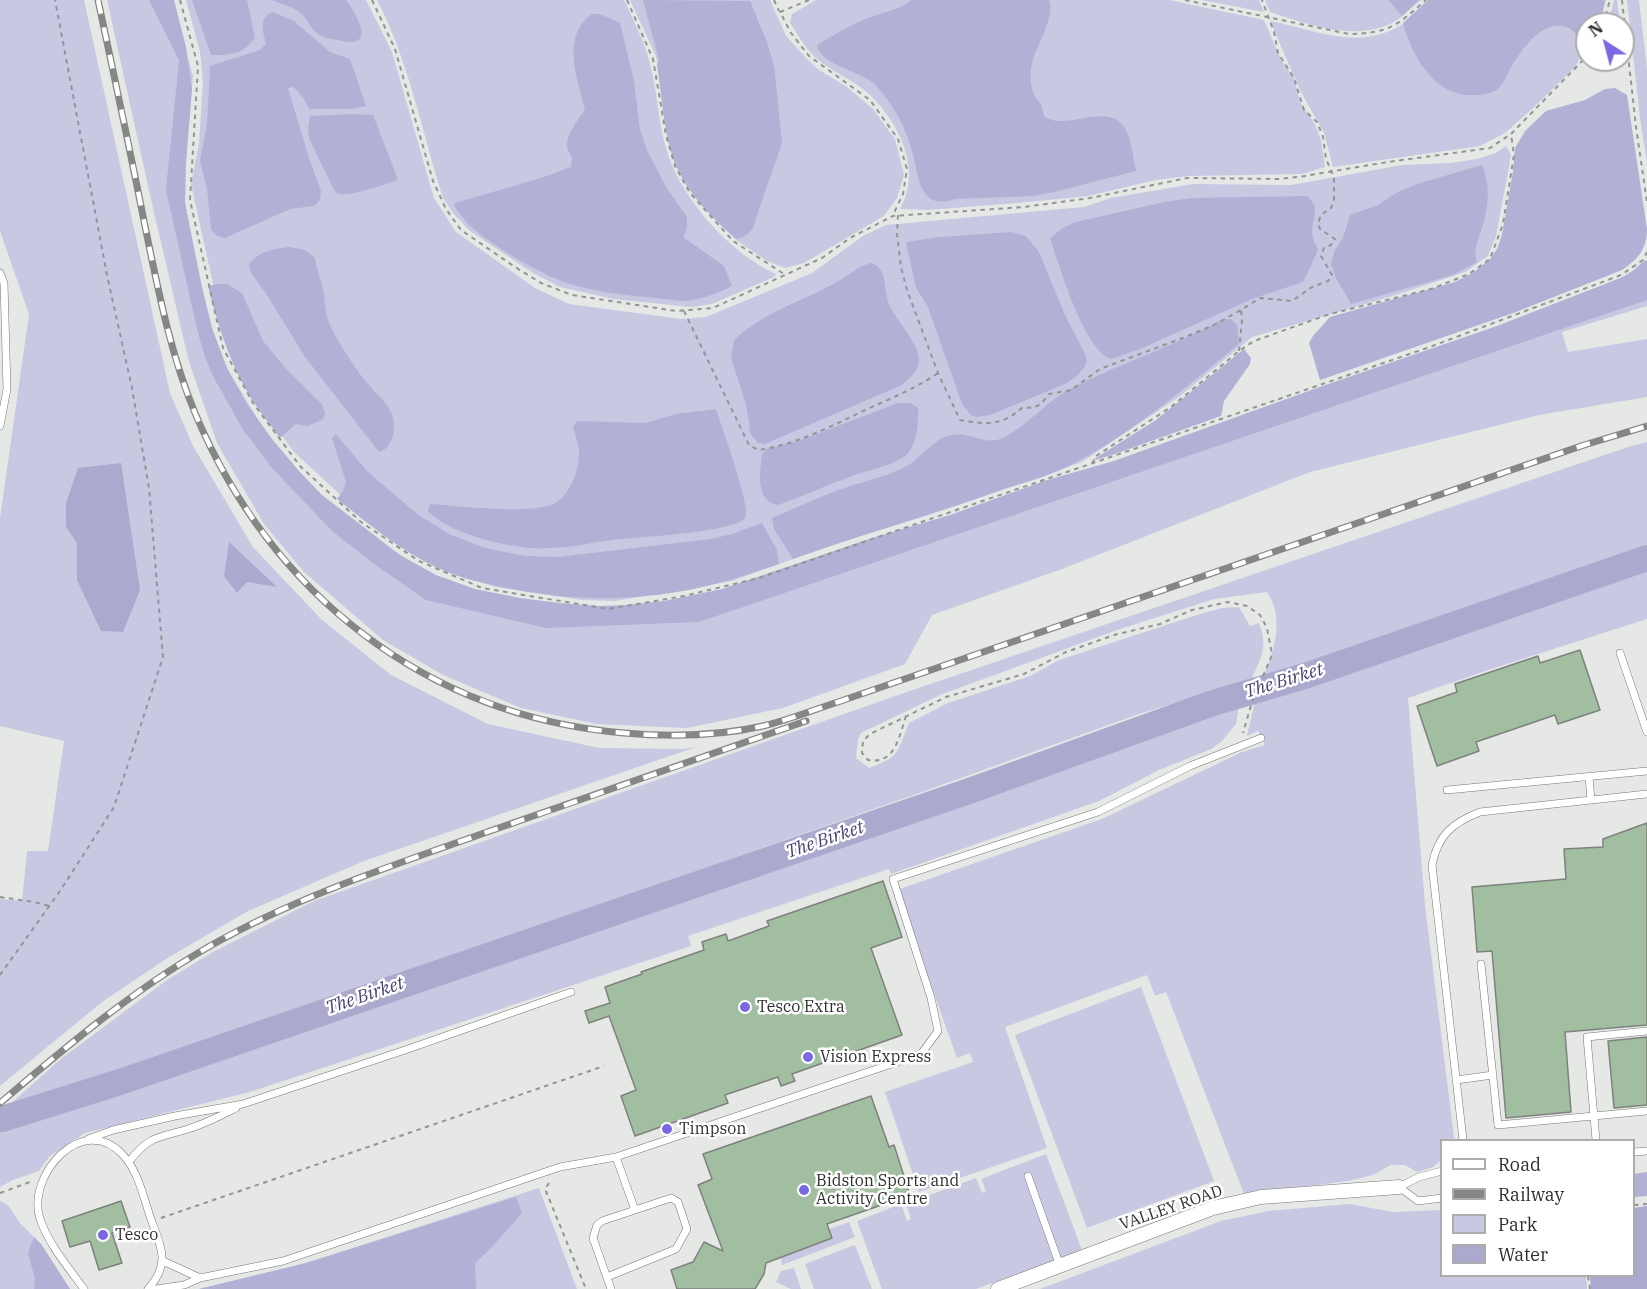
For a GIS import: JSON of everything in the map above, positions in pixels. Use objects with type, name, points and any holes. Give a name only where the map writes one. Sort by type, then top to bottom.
[{"type":"street","name":"VALLEY ROAD","points":[[998,1289],[1213,1208],[1261,1197],[1399,1187]]},
{"type":"lane","points":[[0,273],[4,284],[7,389],[0,426]]},
{"type":"lane","points":[[1620,653],[1647,732]]},
{"type":"lane","points":[[156,1289],[184,1285],[200,1278],[284,1261],[560,1167],[616,1157],[921,1054],[938,1031],[931,998],[893,879],[1098,812],[1190,766],[1261,738]]},
{"type":"lane","points":[[1447,790],[1647,771]]},
{"type":"lane","points":[[1589,777],[1591,800]]},
{"type":"lane","points":[[1463,1139],[1432,865],[1436,847],[1448,831],[1462,819],[1480,812],[1647,794]]},
{"type":"lane","points":[[1481,964],[1498,1125],[1647,1111]]},
{"type":"lane","points":[[129,1162],[138,1150],[152,1139],[189,1129],[243,1104],[571,992]]},
{"type":"lane","points":[[1596,1139],[1587,1037],[1647,1031]]},
{"type":"lane","points":[[1456,1080],[1493,1076]]},
{"type":"lane","points":[[84,1289],[50,1240],[39,1217],[39,1200],[44,1178],[61,1154],[75,1144],[113,1130],[243,1104]]},
{"type":"lane","points":[[88,1139],[103,1140],[123,1154],[133,1168],[161,1246],[163,1261],[158,1278],[148,1289]]},
{"type":"lane","points":[[616,1157],[635,1210]]},
{"type":"lane","points":[[1440,1172],[1419,1177],[1399,1187],[1418,1201],[1440,1198]]},
{"type":"lane","points":[[1028,1176],[1060,1266]]},
{"type":"lane","points":[[607,1276],[672,1252],[684,1237],[687,1229],[675,1199],[671,1198],[602,1221],[594,1231],[593,1238],[611,1289]]},
{"type":"lane","points":[[163,1261],[200,1278]]},
{"type":"path","points":[[0,975],[50,906],[114,807],[163,657],[149,488],[132,388],[107,275],[55,0]]},
{"type":"path","points":[[180,0],[198,66],[190,200],[223,348],[253,403],[300,466],[361,522],[419,561],[482,588],[608,609],[684,596],[759,578],[1428,348],[1621,275],[1643,260],[1647,252]]},
{"type":"path","points":[[372,0],[395,49],[433,181],[446,209],[461,230],[541,283],[572,295],[676,311],[713,308],[822,258],[850,238],[892,216],[1024,207],[1090,198],[1187,178],[1280,179],[1490,148],[1511,134],[1575,68]]},
{"type":"path","points":[[627,0],[653,59],[669,146],[675,166],[690,193],[733,241],[785,275]]},
{"type":"path","points":[[774,0],[791,33],[809,56],[870,100],[898,139],[907,170],[903,194],[892,216]]},
{"type":"path","points":[[780,12],[809,0]]},
{"type":"path","points":[[1185,0],[1349,34],[1375,34],[1396,25],[1426,0]]},
{"type":"path","points":[[898,215],[897,234],[901,267],[919,324],[960,420],[978,423],[996,423],[1011,418],[1023,407],[1033,408],[1041,404],[1049,394],[1071,390],[1100,369],[1214,325],[1260,298],[1292,301],[1312,287],[1328,281],[1332,275],[1322,256],[1324,248],[1331,245],[1335,239],[1320,229],[1318,223],[1321,215],[1330,208],[1334,201],[1334,177],[1330,172],[1323,137],[1317,122],[1304,110],[1294,78],[1278,53],[1275,32],[1262,0]]},
{"type":"path","points":[[1622,0],[1647,202]]},
{"type":"path","points":[[1092,464],[1096,456],[1171,407],[1254,341],[1330,314],[1431,289],[1468,274],[1490,259],[1503,224],[1514,155],[1511,134]]},
{"type":"path","points":[[1239,351],[1241,310]]},
{"type":"path","points":[[684,311],[749,445],[758,450],[792,442],[842,421],[922,384],[938,373]]},
{"type":"path","points":[[906,716],[896,745],[888,757],[877,762],[868,760],[862,753],[863,741],[870,734],[906,716],[946,697],[1024,674],[1066,652],[1114,635],[1160,624],[1192,610],[1228,602],[1248,606],[1260,615],[1267,628],[1272,655],[1252,702],[1239,747]]},
{"type":"path","points":[[0,897],[50,906]]},
{"type":"path","points":[[152,1221],[604,1066]]},
{"type":"path","points":[[546,1172],[550,1184],[544,1189],[586,1289]]},
{"type":"path","points":[[0,1193],[44,1178]]},
{"type":"green space","points":[[0,0],[84,0],[170,393],[193,446],[253,547],[321,619],[391,675],[488,724],[599,748],[684,749],[696,747],[364,861],[248,911],[166,959],[102,1002],[0,1086],[0,899],[22,901],[27,851],[48,851],[64,741],[0,726],[0,518],[29,314],[0,231]]},
{"type":"green space","points":[[107,0],[172,0],[193,76],[183,190],[201,294],[213,345],[286,466],[328,502],[442,589],[612,614],[716,598],[837,560],[1577,300],[1647,265],[1647,306],[1562,332],[1568,352],[1647,339],[1647,397],[1539,415],[1310,472],[1062,569],[932,615],[905,664],[783,708],[687,728],[597,724],[521,708],[443,675],[383,640],[304,572],[264,524],[217,443],[189,362]]},
{"type":"green space","points":[[186,0],[366,0],[392,52],[434,198],[456,232],[535,288],[569,304],[681,319],[706,317],[812,273],[863,236],[886,225],[1084,207],[1111,198],[1193,184],[1291,185],[1402,165],[1451,163],[1477,159],[1496,153],[1506,146],[1511,155],[1496,236],[1488,256],[1465,272],[1396,295],[1252,337],[1180,396],[1082,462],[871,531],[732,581],[615,601],[583,600],[496,587],[461,575],[373,525],[294,452],[259,404],[225,338],[191,184],[199,144],[203,82],[200,52]]},
{"type":"green space","points":[[377,0],[624,0],[648,56],[665,145],[682,184],[694,203],[723,237],[740,252],[776,274],[774,277],[712,304],[691,307],[613,299],[560,287],[533,273],[470,231],[443,198],[398,47]]},
{"type":"green space","points":[[630,0],[770,0],[786,36],[819,70],[847,87],[873,109],[895,139],[904,175],[897,198],[884,216],[804,263],[785,268],[767,261],[735,239],[693,193],[670,140],[656,56]]},
{"type":"green space","points":[[816,0],[1169,0],[1264,20],[1281,60],[1294,78],[1300,102],[1315,124],[1321,140],[1325,167],[1302,174],[1189,176],[1156,180],[1088,196],[1018,203],[928,210],[900,209],[909,180],[908,166],[906,152],[893,124],[885,111],[869,94],[814,56],[790,23],[792,14]]},
{"type":"green space","points":[[1202,0],[1259,0],[1264,12]]},
{"type":"green space","points":[[1265,0],[1421,0],[1392,23],[1362,31],[1346,31],[1315,26],[1270,12]]},
{"type":"green space","points":[[1431,0],[1606,0],[1602,12],[1575,12],[1575,67],[1505,133],[1480,146],[1333,167],[1324,133],[1300,90],[1270,21],[1356,38],[1389,31],[1416,14]]},
{"type":"green space","points":[[1614,0],[1617,0],[1618,12],[1611,12]]},
{"type":"green space","points":[[1627,0],[1639,0],[1647,68],[1647,162],[1635,72],[1635,12],[1628,12]]},
{"type":"green space","points":[[1647,442],[1647,549],[1261,682],[1270,660],[1277,626],[1273,603],[1267,592],[1214,599],[1117,630],[940,695],[861,733],[856,758],[869,768],[887,760],[899,747],[909,723],[948,703],[1030,676],[1059,660],[1222,608],[1239,607],[1250,626],[1259,623],[1263,647],[1250,683],[1237,684],[1139,714],[911,796],[0,1113],[62,1058],[167,980],[213,952],[314,901],[898,695]]},
{"type":"green space","points":[[1647,565],[1647,619],[1408,698],[1425,905],[1454,1137],[1453,1139],[1440,1139],[1440,1161],[1433,1167],[1417,1172],[1405,1165],[1391,1165],[1373,1175],[1348,1181],[1244,1194],[1166,992],[1155,996],[1147,975],[1005,1027],[1047,1148],[919,1192],[885,1092],[973,1062],[970,1053],[957,1058],[897,890],[1102,819],[1242,752],[1265,745],[1258,731],[1247,736],[1257,692],[1299,686]]},
{"type":"green space","points":[[1240,699],[1236,724],[1222,741],[1211,749],[1159,770],[1099,801],[891,874],[889,869],[688,936],[691,946],[250,1092],[85,1133],[49,1157],[39,1171],[0,1187],[0,1114],[4,1123],[898,820]]},
{"type":"green space","points":[[1141,987],[1214,1181],[1087,1228],[1015,1035]]},
{"type":"green space","points":[[1046,1154],[1082,1250],[976,1289],[882,1289],[857,1221],[901,1204],[907,1221],[911,1219],[906,1204],[976,1178],[982,1193],[986,1191],[981,1179]]},
{"type":"green space","points":[[539,1188],[577,1289],[199,1289],[306,1263]]},
{"type":"green space","points":[[0,1201],[8,1205],[19,1222],[41,1244],[70,1289],[0,1289]]},
{"type":"green space","points":[[1350,1204],[1393,1212],[1440,1210],[1440,1277],[1586,1277],[1587,1289],[1040,1289],[1221,1221],[1268,1211]]},
{"type":"green space","points":[[849,1222],[855,1237],[782,1265],[781,1257],[832,1238],[829,1229]]},
{"type":"green space","points":[[855,1245],[872,1289],[814,1289],[805,1264]]},
{"type":"green space","points":[[794,1268],[801,1289],[791,1289],[776,1282],[781,1271]]},
{"type":"shaded area","points":[[149,0],[174,0],[186,47],[192,89],[185,203],[212,328],[227,368],[247,404],[272,439],[322,495],[400,555],[436,575],[475,589],[520,598],[599,606],[664,601],[722,589],[872,538],[950,515],[1047,480],[1114,461],[1497,326],[1623,277],[1645,260],[1647,261],[1647,300],[699,622],[546,628],[426,600],[332,531],[272,468],[242,428],[205,357],[166,190],[179,60]]},
{"type":"shaded area","points":[[192,0],[247,0],[255,38],[236,53],[211,55]]},
{"type":"shaded area","points":[[272,0],[346,0],[359,23],[361,36],[357,41],[350,42],[324,37],[314,31],[299,12]]},
{"type":"shaded area","points":[[643,0],[750,1],[767,42],[774,66],[782,143],[754,226],[750,232],[740,238],[736,239],[702,206],[687,187],[676,166],[664,116],[657,65],[659,60]]},
{"type":"shaded area","points":[[912,0],[1049,0],[1050,14],[1034,56],[1031,74],[1031,85],[1044,116],[1064,121],[1098,116],[1118,121],[1128,134],[1136,171],[1034,196],[955,199],[943,202],[927,196],[919,180],[906,133],[887,98],[867,79],[840,67],[825,57],[819,52],[817,45],[857,23]]},
{"type":"shaded area","points":[[1388,0],[1419,0],[1402,16]]},
{"type":"shaded area","points":[[1428,0],[1605,0],[1603,12],[1575,12],[1575,33],[1567,27],[1558,26],[1541,31],[1527,44],[1497,90],[1474,95],[1448,90],[1427,72],[1412,49],[1403,23]]},
{"type":"shaded area","points":[[272,12],[294,21],[330,52],[350,59],[366,106],[351,109],[309,109],[293,87],[288,88],[321,191],[320,200],[314,206],[290,209],[223,238],[211,229],[207,189],[200,161],[207,125],[210,66],[260,50],[266,44],[263,22]]},
{"type":"shaded area","points":[[591,14],[600,14],[620,23],[634,81],[640,129],[647,150],[666,187],[687,217],[687,228],[683,237],[724,266],[732,286],[720,292],[682,301],[609,293],[567,283],[543,273],[502,249],[468,224],[454,206],[455,203],[571,167],[572,158],[568,150],[568,140],[585,109],[575,72],[574,46],[576,35]]},
{"type":"shaded area","points":[[1615,88],[1627,95],[1647,229],[1643,248],[1633,262],[1622,270],[1516,312],[1320,380],[1309,343],[1330,317],[1455,282],[1474,272],[1490,259],[1497,249],[1502,235],[1515,148],[1525,131],[1546,111],[1585,100],[1605,89]]},
{"type":"shaded area","points":[[373,115],[397,180],[359,192],[340,194],[333,188],[309,138],[310,116]]},
{"type":"shaded area","points":[[1482,165],[1488,200],[1476,247],[1477,262],[1453,275],[1351,304],[1336,278],[1331,263],[1335,250],[1343,238],[1350,215],[1378,205],[1396,193],[1417,184]]},
{"type":"shaded area","points":[[1308,196],[1315,206],[1312,232],[1318,249],[1303,282],[1252,299],[1140,349],[1111,359],[1101,352],[1091,340],[1082,324],[1050,238],[1076,222],[1164,202],[1192,198]]},
{"type":"shaded area","points":[[1011,232],[1026,236],[1039,252],[1087,361],[1076,377],[1065,384],[990,415],[977,417],[971,415],[962,404],[928,307],[916,288],[906,242]]},
{"type":"shaded area","points":[[289,247],[305,250],[315,258],[327,317],[333,332],[358,371],[391,412],[394,423],[393,435],[384,450],[379,452],[305,357],[251,273],[249,264],[257,256]]},
{"type":"shaded area","points":[[871,263],[881,270],[889,304],[917,351],[919,362],[916,370],[902,385],[765,444],[758,443],[750,433],[745,401],[731,358],[734,340],[771,314]]},
{"type":"shaded area","points":[[227,284],[242,293],[263,341],[287,370],[322,404],[325,413],[323,419],[308,426],[296,424],[280,438],[252,400],[231,359],[208,286]]},
{"type":"shaded area","points":[[1223,319],[1231,319],[1237,325],[1239,344],[1134,427],[1065,468],[793,559],[774,529],[772,518],[830,493],[903,468],[944,437],[957,434],[994,440],[1009,435],[1070,389]]},
{"type":"shaded area","points":[[1244,349],[1251,358],[1250,364],[1224,401],[1221,416],[1091,461],[1156,420]]},
{"type":"shaded area","points":[[898,403],[910,403],[918,408],[915,438],[911,449],[903,457],[890,464],[778,505],[766,498],[762,492],[760,477],[762,454],[767,449],[801,440]]},
{"type":"shaded area","points":[[716,409],[744,499],[745,518],[737,523],[682,534],[536,548],[482,539],[445,524],[428,511],[430,504],[508,509],[539,508],[551,505],[564,496],[576,474],[579,450],[573,427],[577,421],[645,423],[676,414]]},
{"type":"shaded area","points":[[336,434],[367,471],[417,514],[449,534],[485,548],[525,556],[558,557],[711,539],[762,523],[777,550],[779,564],[693,589],[667,594],[616,598],[538,594],[465,578],[438,568],[411,554],[337,499],[346,482],[332,438]]},
{"type":"shaded area","points":[[1647,1172],[1647,1196],[1635,1197],[1635,1174]]},
{"type":"shaded area","points":[[516,1197],[522,1213],[475,1263],[476,1289],[199,1289],[306,1263]]},
{"type":"shaded area","points":[[34,1237],[70,1289],[34,1289],[35,1279],[28,1253]]},
{"type":"water","points":[[121,463],[140,590],[123,632],[101,631],[77,580],[77,543],[66,527],[66,503],[78,468]]},
{"type":"water","points":[[229,542],[277,587],[247,582],[237,593],[224,576]]},
{"type":"water","points":[[1647,1206],[1647,1289],[1591,1289],[1590,1277],[1635,1277],[1635,1208]]},
{"type":"building","points":[[1580,650],[1600,710],[1558,724],[1555,715],[1476,742],[1479,751],[1437,766],[1417,706],[1457,692],[1455,684],[1538,656],[1540,663]]},
{"type":"building","points":[[1647,823],[1647,1025],[1565,1032],[1571,1112],[1506,1118],[1492,951],[1477,952],[1472,887],[1566,879],[1564,849],[1603,847],[1603,839]]},
{"type":"building","name":"Tesco Extra","points":[[883,881],[902,937],[871,948],[902,1035],[792,1074],[795,1081],[781,1086],[778,1077],[725,1095],[728,1103],[635,1136],[621,1096],[636,1090],[609,1016],[589,1023],[585,1011],[610,1003],[605,987],[704,950],[702,942],[726,934],[728,941],[769,926],[767,921]]},
{"type":"building","points":[[1647,1037],[1647,1105],[1614,1108],[1608,1041]]},
{"type":"building","name":"Bidston Sports and Activity Centre","points":[[871,1096],[889,1147],[894,1145],[910,1195],[827,1224],[832,1238],[766,1263],[764,1274],[755,1289],[677,1289],[671,1270],[693,1262],[704,1242],[723,1251],[698,1185],[712,1179],[703,1154]]},
{"type":"building","points":[[121,1201],[130,1227],[112,1233],[122,1263],[99,1270],[90,1241],[70,1247],[62,1221]]},
{"type":"waterway","name":"The Birket","points":[[2,1119],[120,1082],[972,790],[1213,703],[1308,675],[1647,558]]},
{"type":"railway","points":[[98,0],[155,273],[178,367],[195,413],[227,478],[266,537],[312,589],[364,634],[421,672],[484,701],[552,722],[624,733],[659,735],[711,734],[772,724],[1584,445],[1647,426]]},
{"type":"railway","points":[[0,1103],[127,1000],[182,963],[243,928],[382,869],[806,721]]},
{"type":"place","name":"Tesco Extra","points":[[745,1007]]},
{"type":"place","name":"Vision Express","points":[[808,1057]]},
{"type":"place","name":"Timpson","points":[[667,1129]]},
{"type":"place","name":"Bidston Sports and Activity Centre","points":[[804,1190]]},
{"type":"place","name":"Tesco","points":[[103,1235]]}]
